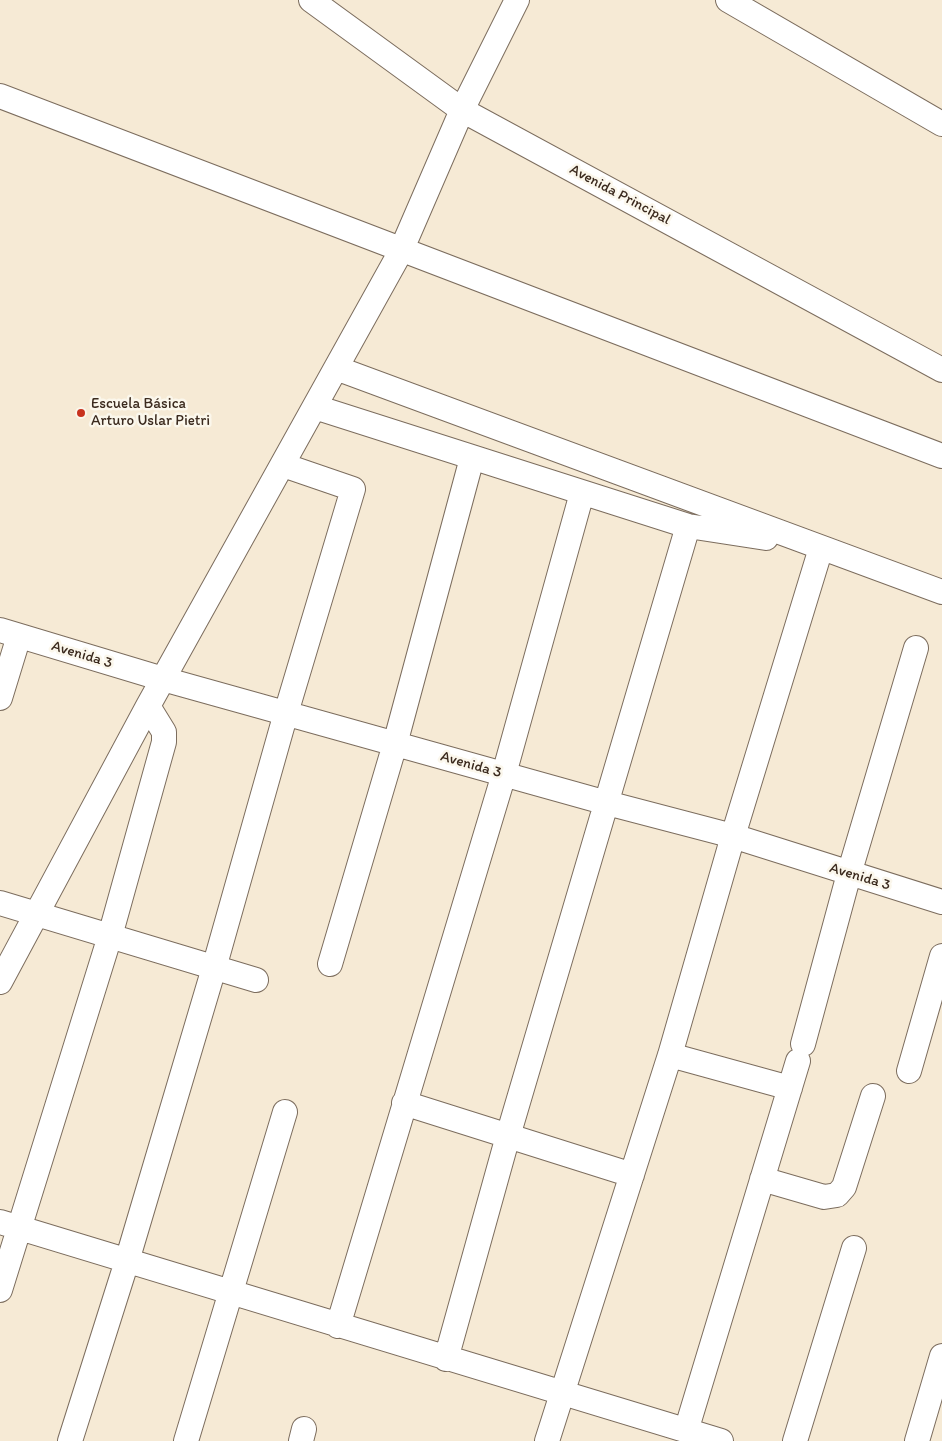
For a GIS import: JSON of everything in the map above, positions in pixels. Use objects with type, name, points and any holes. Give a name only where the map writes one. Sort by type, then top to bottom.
[{"type":"street","name":"Avenida Principal","points":[[311,0],[462,110],[942,370]]},
{"type":"street","points":[[0,982],[148,706],[401,251],[462,110],[517,0]]},
{"type":"street","points":[[728,0],[942,124]]},
{"type":"street","points":[[0,96],[401,251],[942,456]]},
{"type":"street","points":[[336,368],[942,592]]},
{"type":"street","points":[[314,407],[688,526],[749,537],[765,538],[782,534]]},
{"type":"street","points":[[330,964],[395,744],[472,458]]},
{"type":"street","points":[[70,1441],[127,1261],[353,489],[282,465]]},
{"type":"street","points":[[338,1326],[504,774],[582,493]]},
{"type":"street","points":[[446,1359],[508,1136],[688,526]]},
{"type":"street","points":[[547,1441],[670,1055],[732,836],[821,548]]},
{"type":"street","points":[[0,698],[10,633]]},
{"type":"street","name":"Avenida 3","points":[[10,633],[163,679],[606,803],[732,836],[942,902]]},
{"type":"street","points":[[686,1431],[790,1088],[916,648]]},
{"type":"street","points":[[0,1290],[9,1225],[110,936],[164,742],[164,732],[148,706]]},
{"type":"street","points":[[0,902],[256,980]]},
{"type":"street","points":[[909,1071],[942,956]]},
{"type":"street","points":[[670,1055],[790,1088]]},
{"type":"street","points":[[762,1179],[824,1196],[837,1195],[844,1187],[873,1096]]},
{"type":"street","points":[[404,1103],[632,1175]]},
{"type":"street","points":[[186,1441],[285,1112]]},
{"type":"street","points":[[9,1225],[721,1441]]},
{"type":"street","points":[[795,1441],[854,1248]]},
{"type":"street","points":[[918,1441],[942,1356]]},
{"type":"place","name":"Escuela Básica Arturo Uslar Pietri","points":[[81,413]]}]
